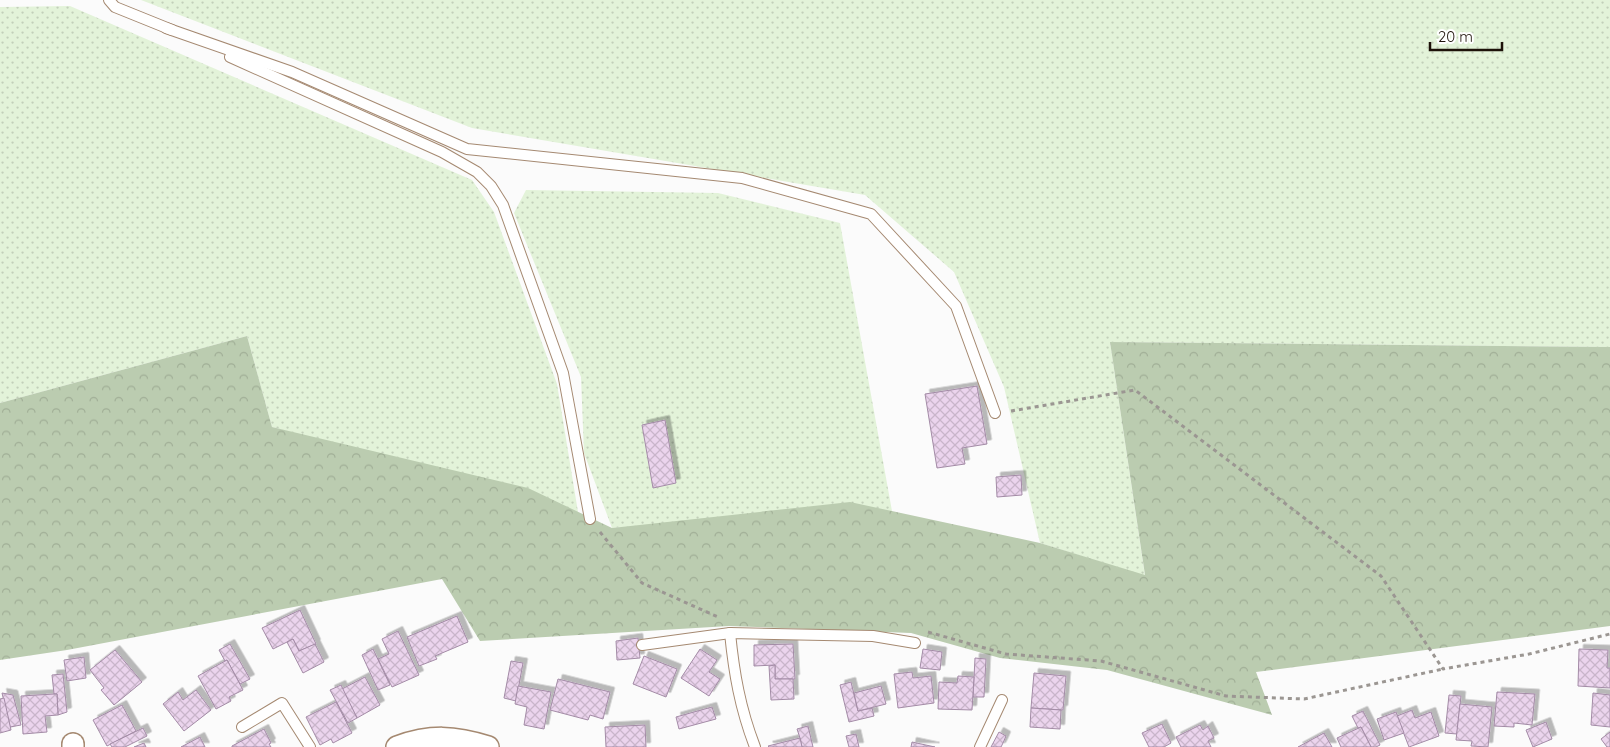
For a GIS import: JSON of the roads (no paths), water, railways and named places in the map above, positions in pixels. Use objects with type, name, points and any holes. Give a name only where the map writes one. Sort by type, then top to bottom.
[{"type":"street","points":[[397,747],[418,740],[451,738],[488,747]]},
{"type":"lane","points":[[109,0],[116,7],[442,152],[477,172],[490,186],[503,205],[563,374],[590,519]]},
{"type":"lane","points":[[166,28],[292,72],[467,149],[742,178],[871,214],[956,306],[995,413]]},
{"type":"lane","points":[[642,645],[730,633],[873,636],[915,643]]},
{"type":"lane","points":[[730,633],[735,678],[744,719],[755,747]]},
{"type":"lane","points":[[980,747],[1002,700]]},
{"type":"lane","points":[[242,727],[282,703],[310,747]]}]
